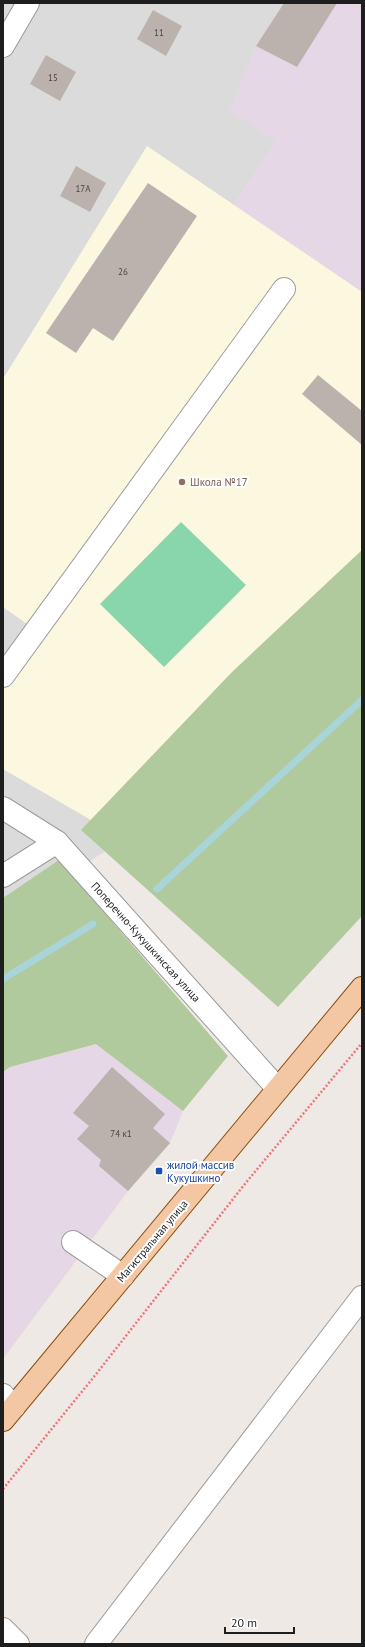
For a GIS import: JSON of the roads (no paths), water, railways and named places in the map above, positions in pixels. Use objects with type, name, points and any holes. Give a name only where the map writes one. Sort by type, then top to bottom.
[{"type":"main road","name":"Магистральная улица","points":[[7,1407],[123,1276],[362,988]]},
{"type":"street","points":[[3,46],[28,3]]},
{"type":"street","points":[[3,676],[284,289]]},
{"type":"street","name":"Поперечно-Кукушкинская улица","points":[[3,808],[56,842],[278,1089]]},
{"type":"street","points":[[3,876],[56,842]]},
{"type":"street","points":[[73,1242],[123,1276]]},
{"type":"street","points":[[96,1644],[362,1297]]},
{"type":"street","points":[[3,1629],[18,1644]]},
{"type":"waterway","points":[[157,889],[362,700]]},
{"type":"waterway","points":[[3,979],[93,924]]},
{"type":"place","name":"Школа №17","points":[[182,482]]},
{"type":"place","name":"жилой массив Кукушкино","points":[[159,1171]]}]
